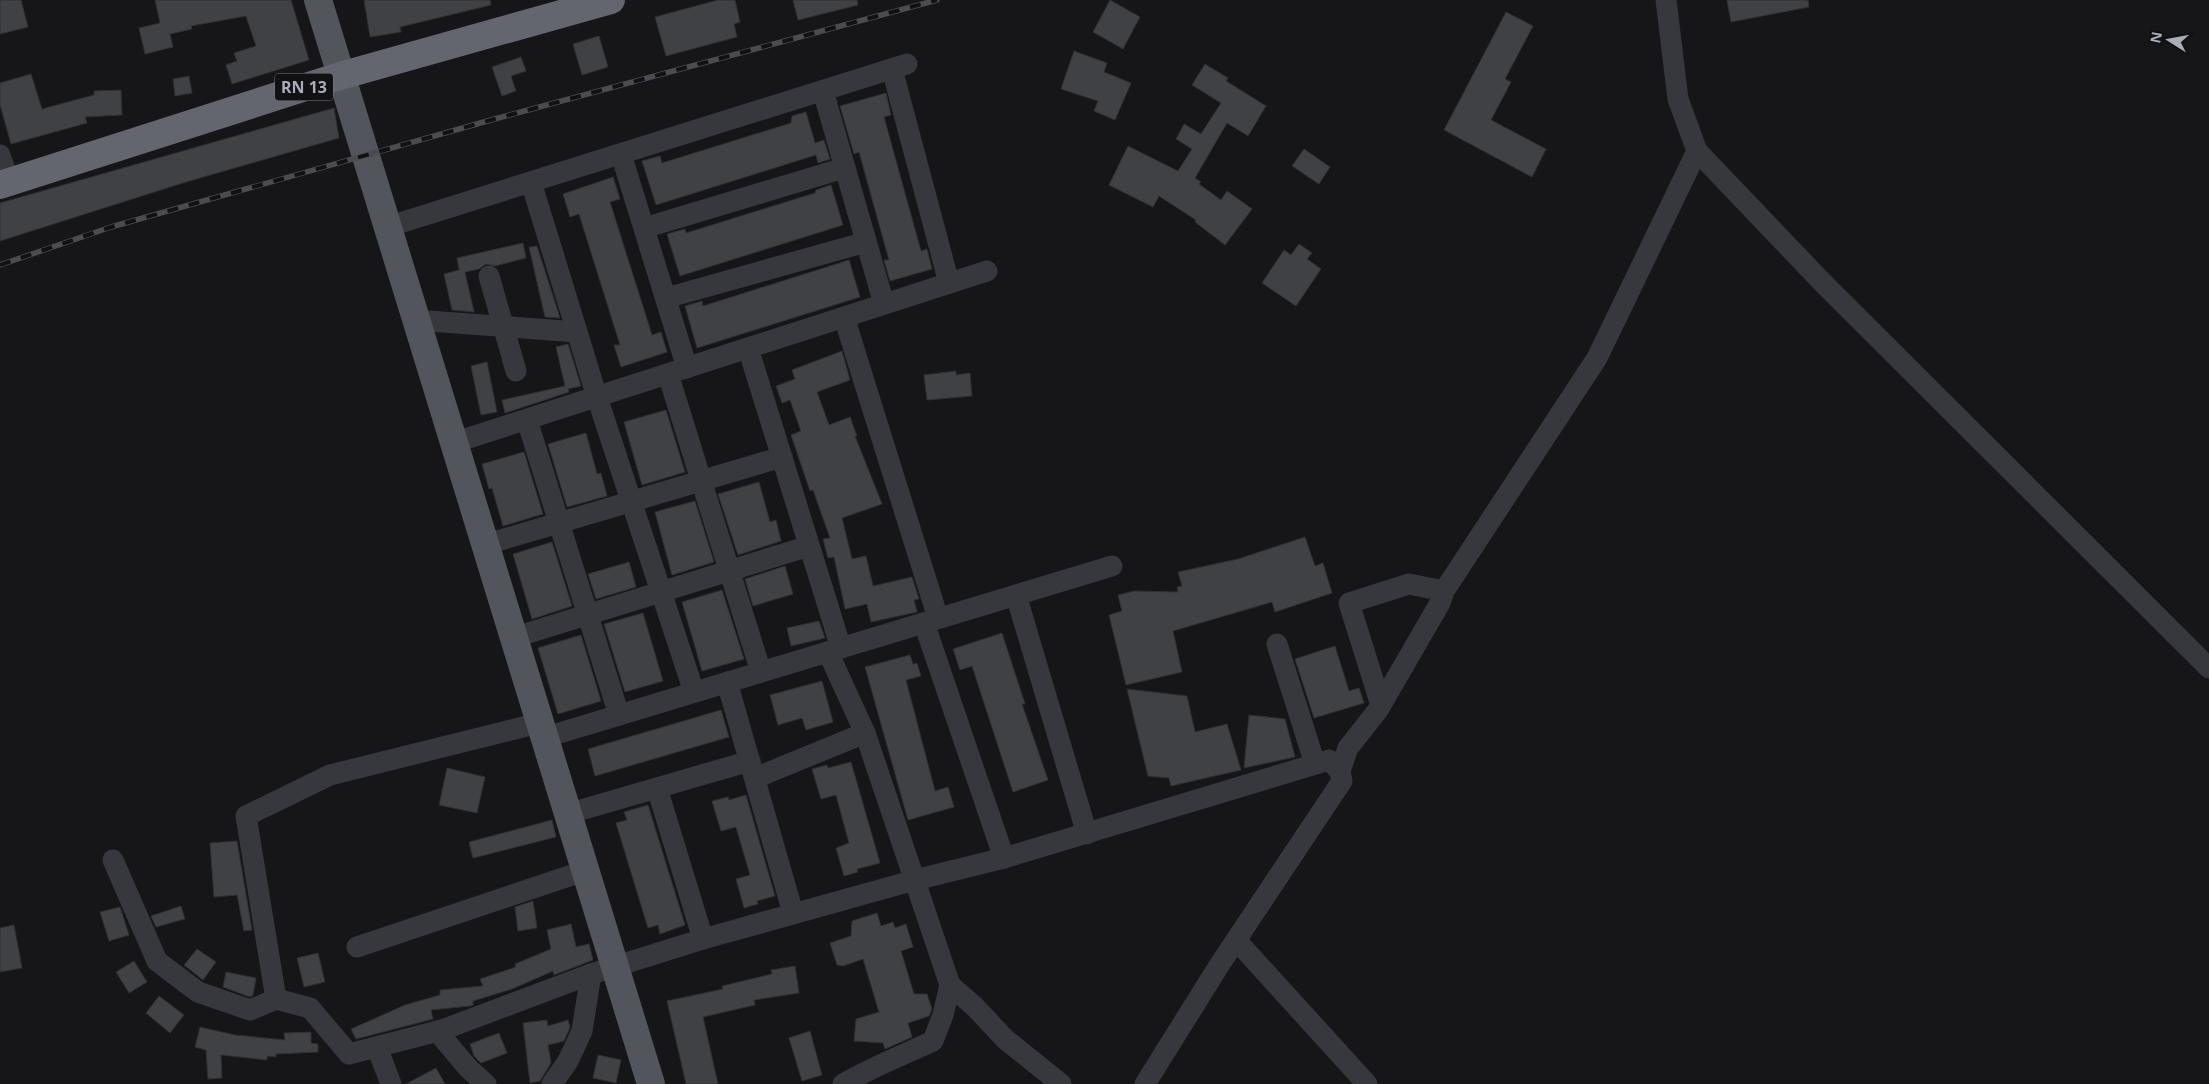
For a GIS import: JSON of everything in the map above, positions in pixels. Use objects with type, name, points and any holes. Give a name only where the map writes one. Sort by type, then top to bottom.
[{"type":"highway","name":"RN 13","points":[[339,70],[566,0]]},
{"type":"highway","name":"RN 13","points":[[2,170],[209,101],[339,70],[611,0]]},
{"type":"main road","points":[[318,0],[584,871],[602,970],[651,1084]]},
{"type":"street","points":[[1666,0],[1678,99],[1697,151],[1823,283],[2209,668]]},
{"type":"street","points":[[387,228],[899,67],[949,283]]},
{"type":"street","points":[[823,91],[884,304]]},
{"type":"street","points":[[1145,1084],[1236,940],[1342,781],[1340,771],[1348,748],[1381,705],[1440,603],[1444,591],[1597,358],[1697,151]]},
{"type":"street","points":[[622,154],[666,298],[678,371],[702,481],[761,672]]},
{"type":"street","points":[[644,228],[844,168]]},
{"type":"street","points":[[531,182],[597,397],[694,692]]},
{"type":"street","points":[[666,298],[866,242]]},
{"type":"street","points":[[453,444],[987,271]]},
{"type":"street","points":[[489,276],[516,371]]},
{"type":"street","points":[[844,317],[931,620],[1004,858]]},
{"type":"street","points":[[415,320],[577,332]]},
{"type":"street","points":[[748,348],[809,546],[835,650],[950,985],[1005,1039],[1061,1084]]},
{"type":"street","points":[[527,420],[619,715]]},
{"type":"street","points":[[484,545],[782,457]]},
{"type":"street","points":[[512,638],[809,546]]},
{"type":"street","points":[[276,999],[246,816],[330,775],[619,715],[1112,566]]},
{"type":"street","points":[[1381,705],[1349,604],[1409,584],[1444,591]]},
{"type":"street","points":[[1016,595],[1087,834]]},
{"type":"street","points":[[1277,644],[1315,764]]},
{"type":"street","points":[[727,682],[793,913]]},
{"type":"street","points":[[567,814],[657,788],[752,769],[865,733]]},
{"type":"street","points":[[113,860],[157,961],[198,992],[250,1010],[276,999],[310,1008],[349,1054],[436,1031],[602,970],[793,913],[1004,858],[1329,760],[1340,771]]},
{"type":"street","points":[[657,788],[703,939]]},
{"type":"street","points":[[357,947],[584,871]]},
{"type":"street","points":[[1236,940],[1367,1084]]},
{"type":"street","points":[[552,1084],[568,1061],[582,1031],[602,970]]},
{"type":"street","points":[[843,1084],[868,1070],[886,1064],[933,1041],[943,1015],[950,985]]},
{"type":"street","points":[[436,1031],[468,1068],[486,1084]]},
{"type":"street","points":[[377,1047],[391,1084]]},
{"type":"building","points":[[0,0],[21,0],[28,27],[0,34]]},
{"type":"building","points":[[155,0],[291,0],[309,60],[232,84],[226,65],[237,61],[234,53],[256,46],[246,16],[191,26],[192,29],[170,34],[173,47],[145,54],[139,28],[160,23]]},
{"type":"building","points":[[364,0],[490,0],[491,5],[400,27],[401,32],[370,37]]},
{"type":"building","points":[[718,0],[735,0],[740,22],[734,24],[737,37],[666,56],[655,17]]},
{"type":"building","points":[[793,0],[857,0],[858,5],[798,20]]},
{"type":"building","points":[[1110,0],[1140,17],[1123,49],[1093,32]]},
{"type":"building","points":[[1727,0],[1808,0],[1809,7],[1731,22]]},
{"type":"building","points":[[1506,12],[1533,26],[1505,79],[1511,82],[1491,120],[1546,149],[1532,177],[1444,130]]},
{"type":"building","points":[[599,36],[608,67],[582,75],[573,44]]},
{"type":"building","points":[[1074,51],[1107,63],[1104,72],[1131,83],[1115,120],[1094,111],[1098,101],[1061,89]]},
{"type":"building","points":[[521,57],[526,71],[511,76],[516,91],[502,96],[492,67]]},
{"type":"building","points":[[1205,64],[1228,78],[1226,81],[1266,106],[1248,136],[1227,123],[1195,178],[1201,182],[1199,184],[1221,200],[1227,191],[1252,209],[1225,245],[1195,222],[1196,220],[1159,196],[1153,207],[1109,185],[1128,146],[1178,171],[1192,149],[1176,139],[1184,124],[1201,134],[1221,103],[1192,85]]},
{"type":"building","points":[[31,74],[42,109],[94,95],[94,91],[121,90],[122,115],[85,117],[87,123],[11,144],[0,105],[0,83]]},
{"type":"building","points":[[189,76],[192,93],[175,96],[173,79]]},
{"type":"building","points":[[886,93],[891,115],[884,117],[921,251],[927,249],[932,269],[890,281],[884,260],[889,260],[859,152],[854,154],[840,106]]},
{"type":"building","points":[[334,108],[339,138],[186,182],[0,241],[0,203]]},
{"type":"building","points":[[806,112],[815,143],[824,140],[830,159],[818,163],[816,155],[656,205],[642,161],[660,156],[662,163],[791,123],[792,116]]},
{"type":"building","points":[[1304,149],[1330,167],[1319,184],[1292,166]]},
{"type":"building","points":[[613,177],[620,199],[610,202],[652,335],[661,332],[667,352],[621,367],[614,345],[620,345],[579,214],[570,217],[563,194]]},
{"type":"building","points":[[831,185],[843,225],[680,276],[667,234],[685,229],[686,233],[815,193],[816,190]]},
{"type":"building","points":[[523,243],[526,258],[495,266],[486,264],[479,269],[465,272],[474,312],[452,310],[444,274],[459,270],[457,258]]},
{"type":"building","points":[[1299,244],[1312,253],[1307,259],[1321,269],[1296,306],[1262,283],[1284,250],[1291,255]]},
{"type":"building","points":[[537,246],[560,318],[545,317],[529,247]]},
{"type":"building","points":[[849,260],[860,297],[697,348],[685,306],[702,301],[703,306]]},
{"type":"building","points":[[568,344],[581,386],[568,389],[569,392],[505,413],[502,400],[565,386],[556,347]]},
{"type":"building","points":[[842,351],[850,380],[817,392],[829,425],[850,417],[857,436],[855,436],[882,504],[842,518],[852,559],[866,556],[873,586],[912,577],[919,599],[914,600],[917,612],[871,622],[867,604],[845,609],[834,557],[828,558],[823,539],[830,538],[813,490],[810,491],[791,435],[801,431],[790,400],[782,403],[776,386],[795,379],[792,370]]},
{"type":"building","points":[[487,362],[497,412],[481,415],[471,366]]},
{"type":"building","points":[[956,371],[956,375],[970,373],[972,396],[927,400],[924,375]]},
{"type":"building","points":[[666,410],[685,472],[642,485],[624,422]]},
{"type":"building","points":[[586,433],[597,474],[601,473],[607,496],[567,507],[548,444]]},
{"type":"building","points":[[524,452],[543,514],[503,526],[492,488],[489,489],[482,464]]},
{"type":"building","points":[[759,482],[770,522],[776,520],[781,541],[738,555],[718,494]]},
{"type":"building","points":[[695,501],[714,562],[672,575],[655,512]]},
{"type":"building","points":[[1305,537],[1315,566],[1323,563],[1332,593],[1275,612],[1272,602],[1173,631],[1182,672],[1126,685],[1109,615],[1122,611],[1118,595],[1134,591],[1178,592],[1177,587],[1182,586],[1178,572],[1238,559]]},
{"type":"building","points":[[552,542],[572,606],[532,619],[513,554]]},
{"type":"building","points":[[629,562],[636,587],[596,599],[588,574]]},
{"type":"building","points":[[785,566],[793,594],[753,606],[745,579]]},
{"type":"building","points":[[722,590],[744,659],[702,671],[682,602]]},
{"type":"building","points":[[643,613],[663,681],[625,692],[604,624]]},
{"type":"building","points":[[819,621],[825,638],[791,646],[787,628]]},
{"type":"building","points":[[1002,633],[1025,704],[1022,704],[1048,780],[1013,792],[972,666],[960,670],[953,649]]},
{"type":"building","points":[[581,635],[601,701],[558,714],[538,648]]},
{"type":"building","points":[[1335,646],[1349,691],[1359,688],[1364,703],[1314,718],[1295,659]]},
{"type":"building","points":[[910,655],[913,664],[917,663],[921,676],[906,680],[935,791],[948,787],[954,807],[908,820],[865,667]]},
{"type":"building","points":[[822,681],[833,722],[806,730],[802,718],[778,725],[770,695]]},
{"type":"building","points":[[1127,689],[1187,696],[1195,732],[1227,724],[1241,770],[1171,786],[1169,778],[1148,776]]},
{"type":"building","points":[[721,710],[729,737],[595,776],[588,749]]},
{"type":"building","points":[[1249,715],[1285,719],[1295,757],[1244,768]]},
{"type":"building","points":[[851,762],[880,863],[857,869],[858,872],[844,876],[836,848],[849,843],[836,795],[821,799],[812,769],[827,765],[828,768]]},
{"type":"building","points":[[447,768],[485,777],[477,813],[439,805]]},
{"type":"building","points":[[746,795],[775,896],[757,901],[758,904],[744,908],[736,879],[750,875],[736,827],[721,831],[712,801],[728,797],[729,800]]},
{"type":"building","points":[[648,805],[685,925],[660,934],[658,925],[648,928],[616,823],[627,820],[624,812]]},
{"type":"building","points":[[552,820],[556,837],[473,858],[469,842]]},
{"type":"building","points":[[237,841],[252,930],[244,931],[237,895],[214,897],[210,843]]},
{"type":"building","points":[[533,901],[537,928],[518,931],[515,907]]},
{"type":"building","points":[[181,906],[185,919],[156,927],[151,916]]},
{"type":"building","points":[[120,907],[129,935],[109,941],[100,912]]},
{"type":"building","points":[[877,913],[881,926],[893,922],[895,928],[906,924],[913,947],[901,951],[914,994],[927,994],[932,1009],[929,1016],[908,1023],[912,1037],[885,1049],[883,1043],[854,1041],[856,1019],[879,1012],[863,959],[843,966],[837,965],[830,943],[851,936],[852,921]]},
{"type":"building","points":[[571,924],[576,947],[589,944],[593,960],[554,975],[553,971],[512,989],[473,1001],[473,1005],[470,1006],[431,1010],[433,1019],[356,1039],[351,1029],[405,1005],[440,995],[440,990],[483,986],[480,979],[516,967],[515,964],[551,949],[547,930]]},
{"type":"building","points":[[14,925],[22,968],[0,972],[0,928]]},
{"type":"building","points":[[197,949],[216,962],[203,980],[184,965]]},
{"type":"building","points":[[318,953],[325,982],[304,987],[297,958]]},
{"type":"building","points":[[134,961],[147,982],[129,993],[116,972]]},
{"type":"building","points":[[795,966],[799,993],[754,1000],[755,1005],[703,1017],[718,1084],[686,1084],[667,1001],[723,989],[722,986],[772,974],[771,970]]},
{"type":"building","points":[[226,972],[256,978],[253,995],[250,997],[223,987]]},
{"type":"building","points":[[159,996],[184,1015],[170,1033],[146,1013]]},
{"type":"building","points":[[547,1020],[548,1026],[568,1020],[570,1027],[564,1041],[548,1045],[551,1063],[540,1081],[530,1083],[523,1023]]},
{"type":"building","points":[[200,1027],[235,1035],[285,1040],[284,1033],[311,1032],[311,1043],[318,1044],[318,1052],[276,1054],[276,1057],[267,1056],[267,1060],[221,1055],[222,1078],[208,1079],[206,1050],[195,1047]]},
{"type":"building","points":[[810,1031],[822,1075],[802,1081],[789,1038]]},
{"type":"building","points":[[499,1033],[507,1053],[481,1063],[474,1056],[470,1044]]},
{"type":"building","points":[[598,1055],[621,1060],[616,1083],[593,1078]]},
{"type":"building","points":[[436,1068],[445,1084],[406,1084]]},
{"type":"railway","points":[[0,265],[111,227],[491,120],[937,0]]}]
